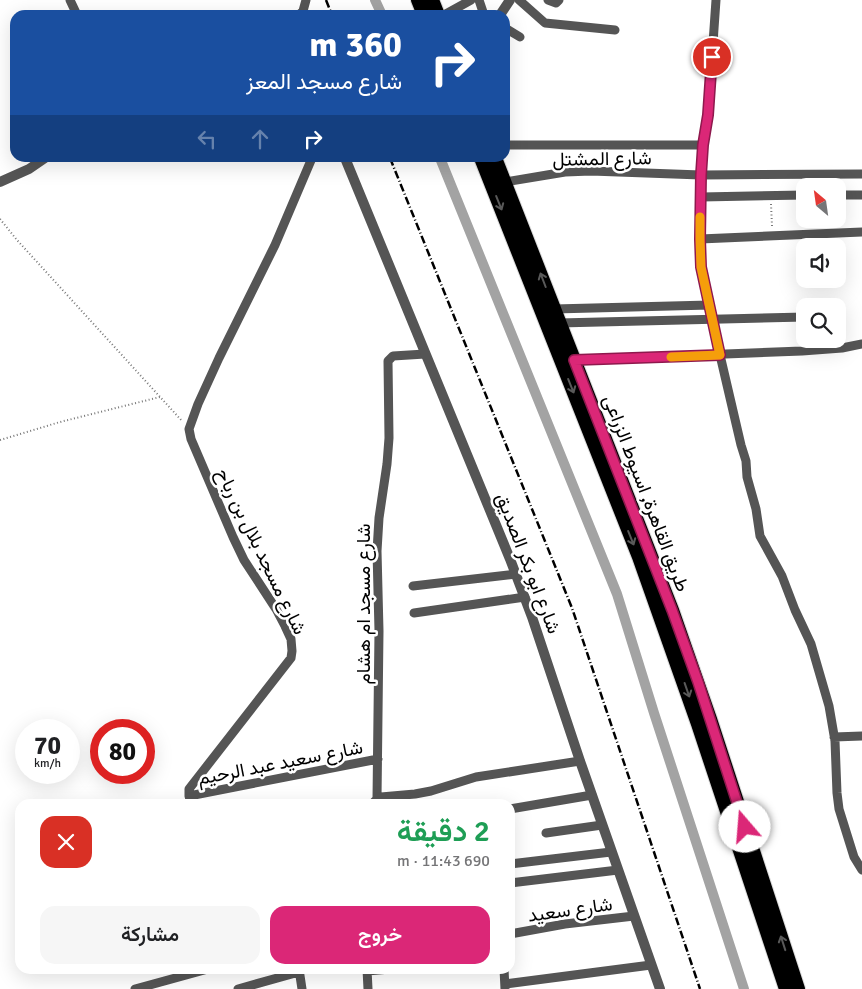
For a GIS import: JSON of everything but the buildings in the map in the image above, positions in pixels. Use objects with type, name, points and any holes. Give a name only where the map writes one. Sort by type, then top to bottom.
[{"type":"highway","name":"طريق القاهرة, اسيوط الزراعى","points":[[483,162],[568,360],[666,613],[798,989]]},
{"type":"highway","name":"طريق القاهرة, اسيوط الزراعى","points":[[497,162],[559,323],[568,360]]},
{"type":"highway","name":"طريق القاهرة, اسيوط الزراعى","points":[[704,721],[786,989]]},
{"type":"street","points":[[453,10],[471,0]]},
{"type":"street","points":[[519,0],[545,23],[616,30]]},
{"type":"street","points":[[548,0],[556,3],[558,0]]},
{"type":"street","points":[[716,0],[708,115],[701,175],[701,267],[735,420],[746,457],[746,477],[756,509],[760,536],[782,576],[811,644],[829,706],[834,737],[839,809],[854,858],[862,870]]},
{"type":"street","points":[[510,31],[520,37]]},
{"type":"street","points":[[510,145],[703,145]]},
{"type":"street","points":[[0,182],[39,162]]},
{"type":"street","points":[[189,429],[219,358],[275,245],[310,162]]},
{"type":"street","name":"شارع ابو بكر الصديق","points":[[348,162],[516,574],[660,989]]},
{"type":"street","name":"شارع المشتل","points":[[505,182],[559,173],[585,171],[701,175],[862,174]]},
{"type":"street","points":[[700,197],[796,195]]},
{"type":"street","points":[[846,195],[862,195]]},
{"type":"street","points":[[700,239],[862,232]]},
{"type":"street","points":[[554,310],[710,305]]},
{"type":"street","points":[[559,323],[796,317]]},
{"type":"street","points":[[568,360],[822,350],[862,344]]},
{"type":"street","name":"شارع مسجد ام هشام","points":[[375,799],[378,759],[379,631],[377,551],[389,438],[388,361],[393,356],[425,354]]},
{"type":"street","name":"شارع مسجد بلال بن رباح","points":[[189,429],[191,439],[233,538],[244,560],[285,626],[291,639],[292,651],[292,658],[289,662],[189,788],[190,799]]},
{"type":"street","points":[[413,586],[516,574]]},
{"type":"street","points":[[414,613],[524,597]]},
{"type":"street","points":[[834,737],[862,736]]},
{"type":"street","name":"شارع سعيد عبد الرحيم","points":[[195,799],[378,759]]},
{"type":"street","points":[[378,799],[381,797],[431,791],[476,777],[580,761]]},
{"type":"street","points":[[515,809],[592,796]]},
{"type":"street","points":[[546,833],[602,825]]},
{"type":"street","points":[[515,863],[611,852]]},
{"type":"street","points":[[515,882],[618,870]]},
{"type":"street","name":"شارع سعيد","points":[[515,933],[564,924],[634,916]]},
{"type":"street","points":[[504,974],[505,987],[651,965]]},
{"type":"street","points":[[135,989],[190,974]]},
{"type":"street","points":[[238,989],[289,974]]},
{"type":"street","points":[[300,974],[302,989]]},
{"type":"street","points":[[367,974],[368,989]]},
{"type":"path","points":[[771,196],[773,236]]},
{"type":"path","points":[[0,219],[189,429]]},
{"type":"path","points":[[0,440],[60,422],[160,397]]},
{"type":"waterway","points":[[375,0],[380,10]]},
{"type":"waterway","points":[[442,162],[617,594],[744,989]]},
{"type":"railway","points":[[326,0],[330,10]]},
{"type":"railway","points":[[392,162],[572,608],[700,989]]},
{"type":"slow traffic","points":[[671,357],[720,355],[701,267],[700,217]]},
{"type":"route","points":[[712,57],[701,175],[700,239],[701,267],[720,355],[574,360],[672,610],[698,682],[745,827]]}]
